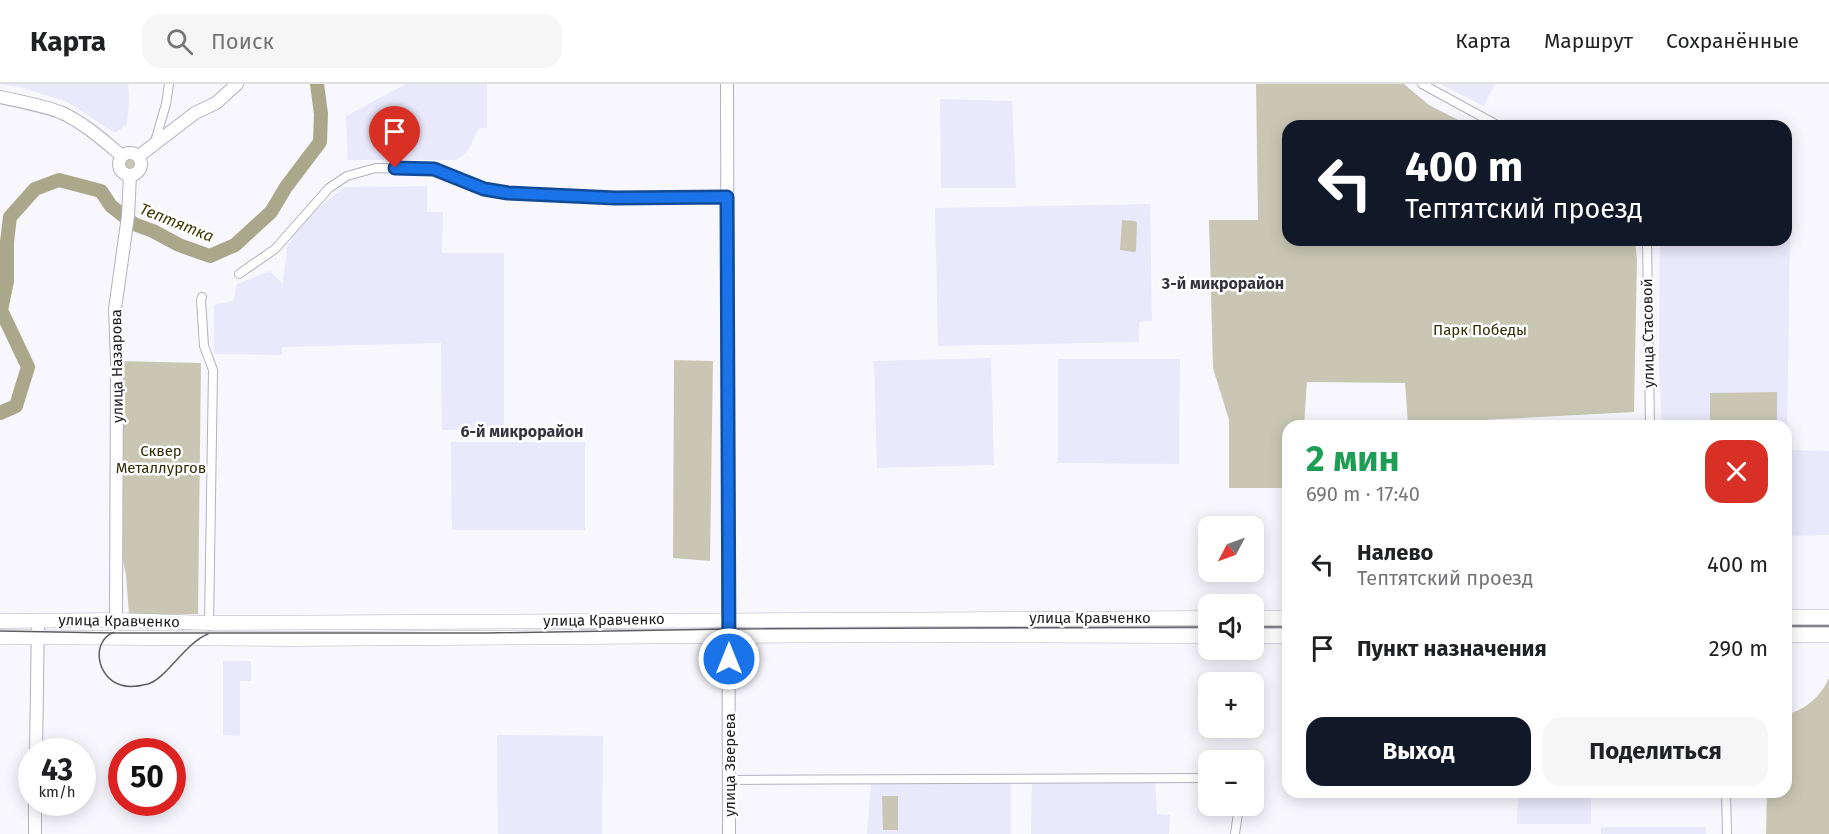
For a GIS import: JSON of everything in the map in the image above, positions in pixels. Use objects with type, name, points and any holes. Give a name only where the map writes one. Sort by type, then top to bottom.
[{"type":"main road","points":[[139,156],[195,113],[216,103],[237,84]]},
{"type":"main road","name":"улица Зверева","points":[[727,84],[729,834]]},
{"type":"main road","points":[[0,97],[36,104],[62,113],[88,128],[122,156]]},
{"type":"main road","points":[[129,152],[139,156],[142,164],[140,171],[130,175],[120,169],[119,160],[122,156],[129,152]]},
{"type":"main road","name":"улица Назарова","points":[[116,638],[117,372],[114,330],[123,238],[128,216],[130,175]]},
{"type":"main road","points":[[1792,617],[1829,617]]},
{"type":"main road","name":"улица Кравченко","points":[[0,621],[210,623],[1198,618]]},
{"type":"main road","points":[[1264,618],[1282,618]]},
{"type":"main road","points":[[36,738],[38,621]]},
{"type":"main road","points":[[83,637],[90,621]]},
{"type":"main road","name":"улица Кравченко","points":[[0,637],[437,639],[893,635],[1198,636]]},
{"type":"main road","points":[[1792,635],[1829,635]]},
{"type":"main road","points":[[1264,636],[1282,636]]},
{"type":"main road","points":[[35,816],[35,834]]},
{"type":"street","points":[[154,145],[166,104],[169,84]]},
{"type":"street","points":[[1422,84],[1488,120]]},
{"type":"street","points":[[239,274],[275,249],[329,188],[347,176],[376,168],[434,169],[484,189],[508,193],[615,198],[727,197]]},
{"type":"street","name":"улица Стасовой","points":[[1647,246],[1650,420]]},
{"type":"street","points":[[202,297],[204,346],[213,370],[209,639]]},
{"type":"street","points":[[1039,618],[1040,635]]},
{"type":"street","points":[[1094,618],[1094,635]]},
{"type":"street","points":[[1147,618],[1147,636]]},
{"type":"street","points":[[893,619],[893,635]]},
{"type":"street","points":[[929,619],[930,635]]},
{"type":"street","points":[[983,619],[984,635]]},
{"type":"street","points":[[649,620],[649,636]]},
{"type":"street","points":[[830,620],[830,636]]},
{"type":"street","points":[[90,621],[98,637]]},
{"type":"street","points":[[386,622],[387,639]]},
{"type":"street","points":[[435,622],[437,639]]},
{"type":"street","points":[[730,780],[1198,778]]},
{"type":"street","points":[[1726,798],[1727,834]]},
{"type":"street","points":[[1235,834],[1238,816]]},
{"type":"shaded area","points":[[0,84],[130,84],[128,85],[127,124],[115,133],[67,102],[20,87]]},
{"type":"shaded area","points":[[406,84],[487,84],[487,128],[479,128],[467,152],[456,160],[348,160],[346,116]]},
{"type":"shaded area","points":[[1440,84],[1495,84],[1484,106]]},
{"type":"shaded area","points":[[940,99],[1012,101],[1016,188],[941,188]]},
{"type":"shaded area","points":[[427,186],[427,212],[443,212],[442,253],[504,253],[504,430],[442,430],[441,343],[282,347],[282,355],[214,354],[214,305],[233,301],[237,284],[270,271],[283,284],[287,247],[302,220],[345,187]]},
{"type":"shaded area","points":[[1150,204],[1152,321],[1139,322],[1139,342],[938,346],[935,208]]},
{"type":"shaded area","points":[[1660,246],[1790,246],[1787,420],[1662,420],[1659,366]]},
{"type":"shaded area","points":[[991,358],[994,465],[877,468],[874,361]]},
{"type":"shaded area","points":[[1058,359],[1180,359],[1179,464],[1058,463]]},
{"type":"shaded area","points":[[451,442],[585,442],[585,530],[452,530]]},
{"type":"shaded area","points":[[1792,450],[1829,451],[1829,535],[1792,536]]},
{"type":"shaded area","points":[[223,661],[251,661],[251,681],[240,681],[240,736],[223,735]]},
{"type":"shaded area","points":[[497,735],[603,736],[602,834],[498,834]]},
{"type":"shaded area","points":[[1155,780],[1157,814],[1170,815],[1169,834],[1031,834],[1032,783]]},
{"type":"shaded area","points":[[871,783],[1011,783],[1011,834],[867,834]]},
{"type":"shaded area","points":[[1518,798],[1591,798],[1591,824],[1517,824]]},
{"type":"shaded area","points":[[1601,827],[1706,827],[1706,834],[1601,834]]},
{"type":"green space","name":"Парк Победы","points":[[1256,84],[1404,84],[1429,105],[1458,120],[1282,120],[1282,246],[1636,246],[1634,412],[1483,420],[1408,420],[1405,383],[1307,382],[1304,420],[1282,420],[1282,488],[1229,488],[1229,420],[1213,368],[1209,220],[1258,220]]},
{"type":"green space","points":[[132,156],[140,164],[132,172],[124,164]]},
{"type":"green space","points":[[1122,220],[1137,223],[1136,251],[1134,252],[1120,250]]},
{"type":"green space","points":[[674,360],[713,361],[710,561],[673,558]]},
{"type":"green space","name":"Сквер Металлургов","points":[[120,361],[201,363],[198,614],[129,615],[122,556]]},
{"type":"green space","points":[[1777,392],[1777,420],[1710,420],[1710,393]]},
{"type":"green space","points":[[1829,678],[1829,834],[1766,834],[1767,798],[1792,798],[1792,713],[1812,701],[1822,691]]},
{"type":"green space","points":[[882,796],[898,796],[898,830],[883,830]]},
{"type":"waterway","name":"Тептятка","points":[[0,413],[16,406],[28,367],[1,310],[7,281],[7,242],[10,217],[35,189],[59,180],[101,191],[111,206],[134,224],[179,245],[210,256],[235,245],[271,212],[286,187],[320,142],[321,114],[317,84]]},
{"type":"tram line","points":[[1792,626],[1829,626]]},
{"type":"tram line","points":[[0,631],[486,633],[729,629],[1198,627]]},
{"type":"tram line","points":[[1264,627],[1282,627]]},
{"type":"tram line","points":[[114,632],[106,637],[99,651],[102,668],[113,681],[131,687],[155,681],[191,645],[208,634]]},
{"type":"district","name":"3-й микрорайон","points":[[1223,283]]},
{"type":"district","name":"6-й микрорайон","points":[[522,431]]},
{"type":"route","points":[[395,168],[434,169],[484,189],[508,193],[615,198],[727,197],[729,659]]}]
